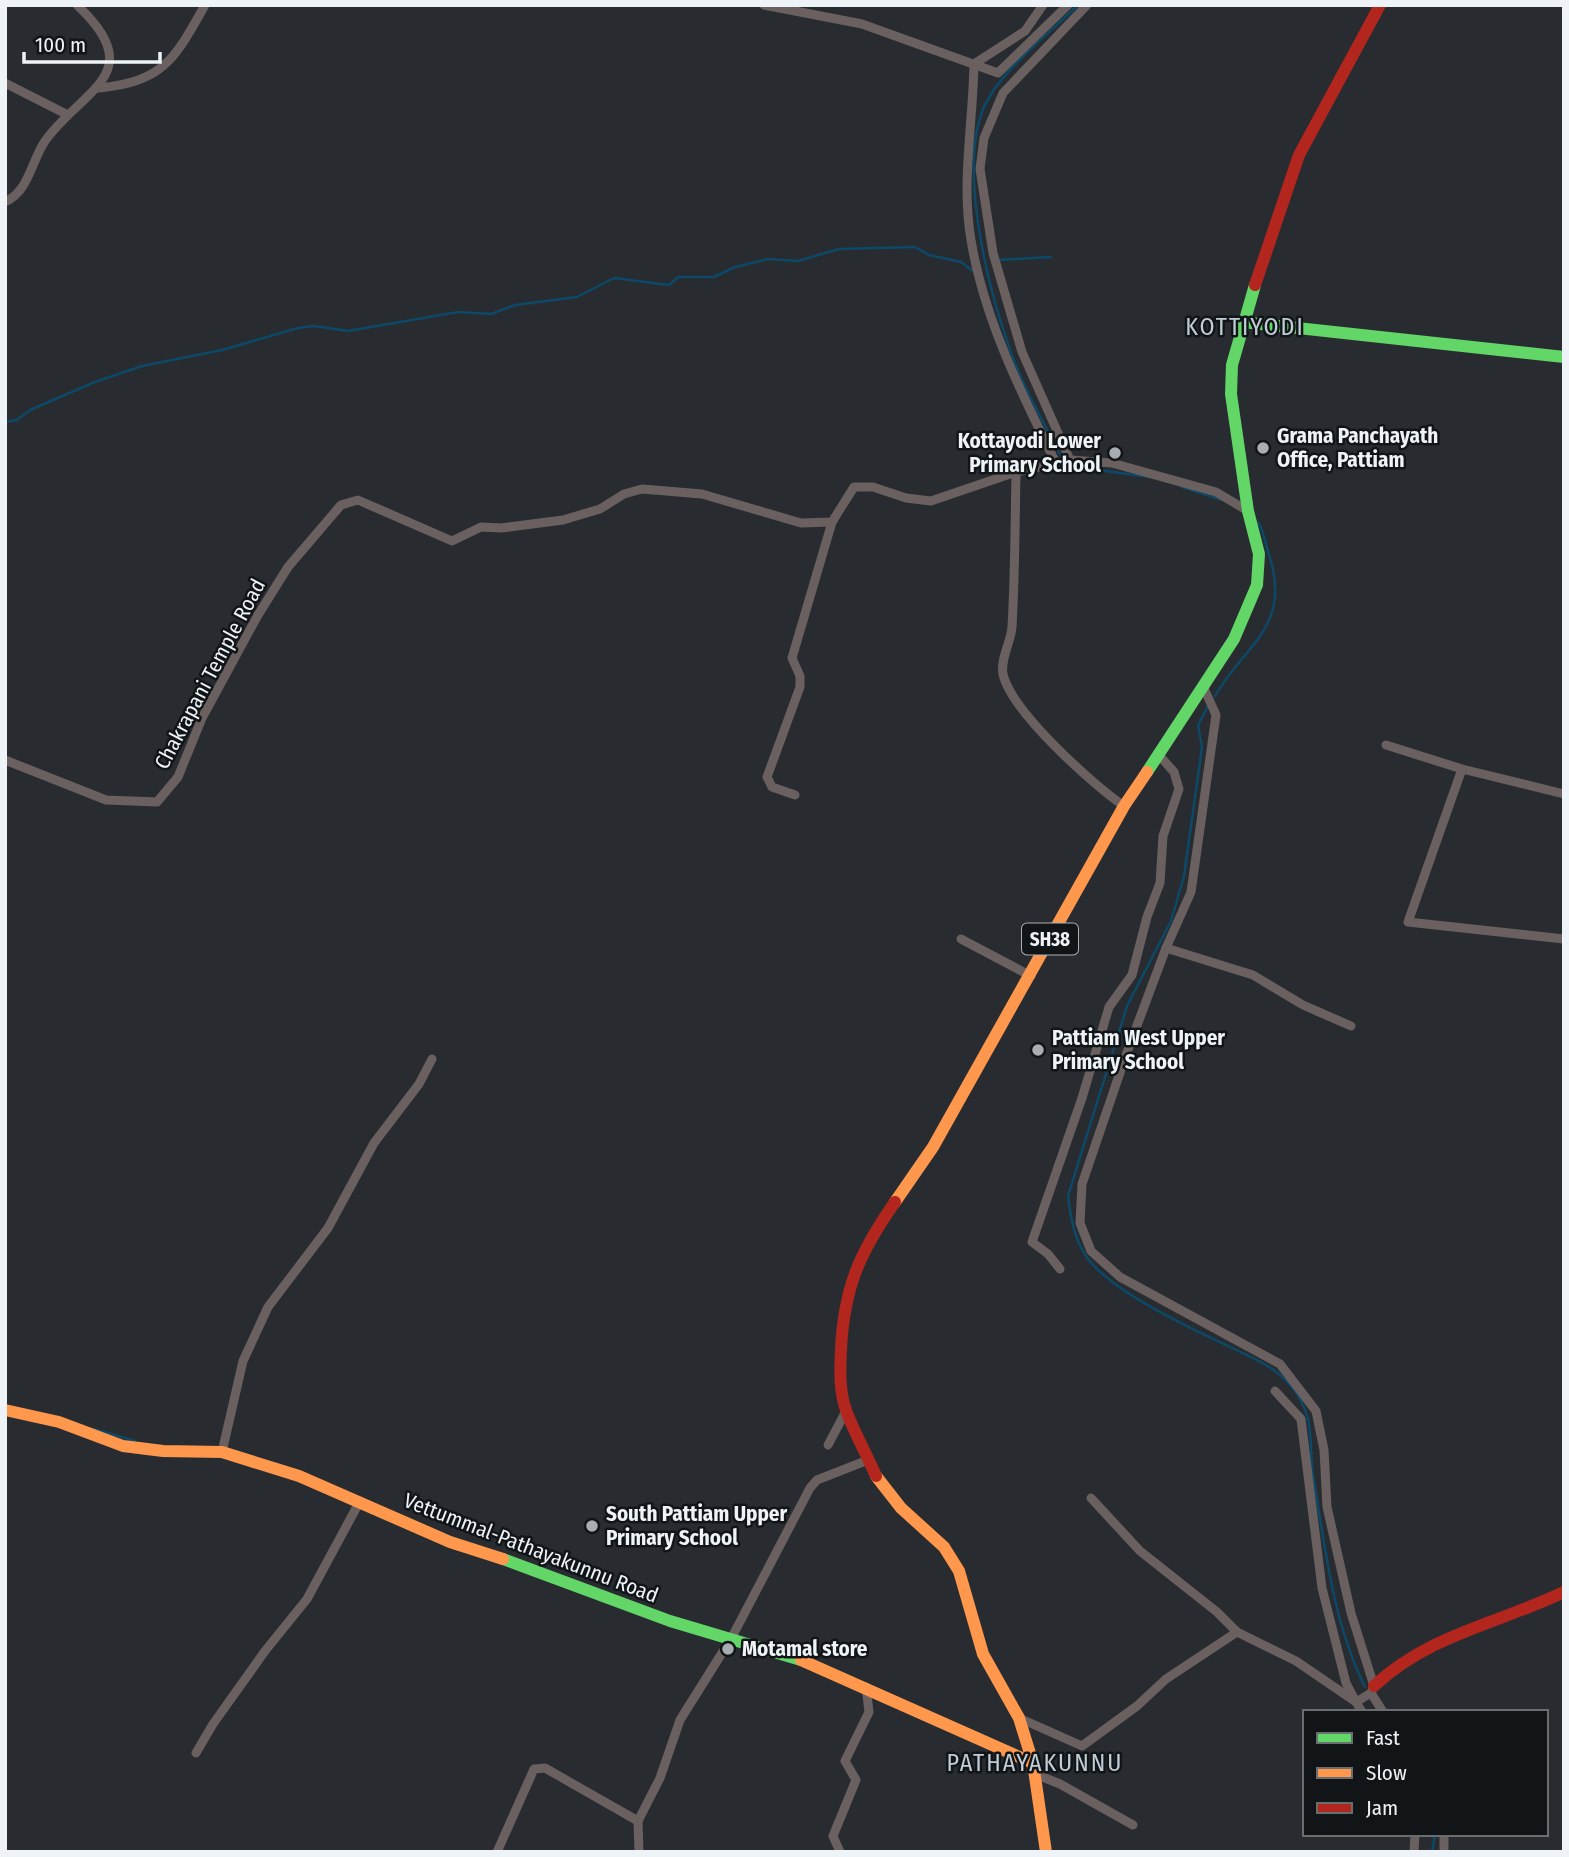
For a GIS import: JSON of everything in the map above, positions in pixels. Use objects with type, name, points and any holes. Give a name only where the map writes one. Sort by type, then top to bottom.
[{"type":"main road","name":"SH38","points":[[1046,1852],[1034,1769],[1019,1718],[983,1654],[959,1571],[944,1547],[901,1508],[878,1479],[846,1411],[839,1380],[843,1311],[853,1274],[867,1243],[933,1147],[1124,806],[1234,639],[1257,585],[1259,554],[1248,511],[1231,394],[1232,365],[1242,322],[1299,155],[1380,5]]},
{"type":"main road","points":[[1242,322],[1564,357]]},
{"type":"main road","name":"Vettummal-Pathayakunnu Road","points":[[5,1410],[59,1422],[123,1446],[163,1451],[222,1452],[299,1476],[450,1542],[520,1564],[670,1621],[791,1655],[866,1687],[1034,1769]]},
{"type":"main road","points":[[1372,1689],[1399,1664],[1424,1650],[1518,1614],[1564,1592]]},
{"type":"street","points":[[5,202],[18,196],[40,149],[66,114],[80,106],[107,76],[110,55],[99,28],[77,5]]},
{"type":"street","points":[[99,88],[130,85],[161,70],[184,43],[205,5]]},
{"type":"street","points":[[764,5],[862,24],[999,73],[1068,5]]},
{"type":"street","points":[[974,64],[1026,31],[1043,5]]},
{"type":"street","points":[[1070,460],[1023,352],[993,253],[980,169],[985,138],[1003,93],[1087,5]]},
{"type":"street","points":[[974,64],[967,164],[971,240],[991,313],[1020,392],[1057,465]]},
{"type":"street","points":[[5,83],[66,114]]},
{"type":"street","points":[[795,795],[772,787],[768,777],[800,687],[800,676],[792,658],[832,522],[853,487],[873,487],[906,498],[931,501],[1016,472],[1070,460],[1112,463],[1144,470],[1216,492],[1248,511]]},
{"type":"street","points":[[1016,472],[1012,630],[1002,670],[1017,703],[1094,786],[1124,806]]},
{"type":"street","name":"Chakrapani Temple Road","points":[[5,760],[106,800],[158,802],[178,777],[202,718],[258,615],[288,567],[341,505],[358,500],[452,541],[481,527],[501,528],[563,520],[600,509],[624,494],[642,489],[673,489],[702,494],[801,523],[832,522]]},
{"type":"street","points":[[1203,686],[1216,715],[1191,892],[1166,948],[1082,1184],[1080,1223],[1091,1251],[1120,1278],[1280,1364],[1316,1411],[1324,1450],[1327,1507],[1350,1613],[1372,1689],[1382,1710]]},
{"type":"street","points":[[1386,745],[1462,769],[1564,794]]},
{"type":"street","points":[[1060,1269],[1048,1254],[1032,1242],[1082,1098],[1109,1007],[1132,975],[1147,917],[1160,884],[1163,836],[1179,789],[1174,772],[1158,754]]},
{"type":"street","points":[[1462,769],[1408,922],[1564,939]]},
{"type":"street","points":[[961,939],[1031,976]]},
{"type":"street","points":[[1166,948],[1253,975],[1303,1005],[1351,1026]]},
{"type":"street","points":[[222,1452],[243,1361],[262,1318],[328,1228],[374,1143],[419,1084],[432,1059]]},
{"type":"street","points":[[1275,1391],[1301,1419],[1322,1588],[1346,1683],[1361,1710]]},
{"type":"street","points":[[828,1445],[846,1411]]},
{"type":"street","points":[[639,1852],[638,1821],[660,1778],[680,1720],[732,1637],[810,1488],[817,1480],[868,1460]]},
{"type":"street","points":[[1091,1498],[1140,1551],[1217,1612],[1237,1632],[1296,1661],[1356,1702]]},
{"type":"street","points":[[196,1753],[213,1724],[265,1651],[307,1599],[360,1502]]},
{"type":"street","points":[[1019,1718],[1082,1746],[1137,1706],[1166,1679],[1237,1632]]},
{"type":"street","points":[[840,1852],[833,1836],[856,1780],[845,1761],[869,1712],[866,1687]]},
{"type":"street","points":[[1356,1702],[1372,1689]]},
{"type":"street","points":[[497,1852],[534,1769],[545,1768],[638,1821]]},
{"type":"street","points":[[1034,1769],[1133,1825]]},
{"type":"waterway","points":[[1062,458],[1023,382],[1001,321],[982,245],[974,169],[976,135],[991,93],[1013,66],[1078,5]]},
{"type":"waterway","points":[[5,422],[17,420],[30,410],[95,382],[142,366],[222,350],[298,328],[314,326],[348,331],[458,312],[491,314],[515,305],[577,297],[614,278],[669,285],[678,277],[714,277],[735,267],[768,259],[798,261],[839,249],[915,247],[929,255],[961,262],[973,271]]},
{"type":"waterway","points":[[998,260],[1051,257]]},
{"type":"waterway","points":[[1070,466],[1149,477]]},
{"type":"waterway","points":[[1182,487],[1222,500]]},
{"type":"waterway","points":[[1215,696],[1261,634],[1274,602],[1275,582],[1258,522]]},
{"type":"waterway","points":[[1208,706],[1198,725],[1202,747],[1184,876],[1171,921],[1127,1006],[1068,1196],[1070,1211],[1082,1250],[1098,1270],[1133,1296],[1176,1321],[1264,1364],[1285,1379],[1299,1398],[1305,1409],[1310,1432],[1312,1467],[1322,1533],[1338,1613],[1354,1663],[1365,1687]]},
{"type":"waterway","points":[[94,1429],[135,1441]]},
{"type":"waterway","points":[[1432,1852],[1435,1836]]},
{"type":"traffic: fast","points":[[1147,772],[1234,639],[1257,585],[1259,554],[1248,511],[1231,394],[1232,365],[1255,285]]},
{"type":"traffic: fast","points":[[1242,322],[1564,357]]},
{"type":"traffic: fast","points":[[503,1559],[670,1621],[801,1660]]},
{"type":"traffic: slow","points":[[895,1202],[933,1147],[1124,806],[1147,772]]},
{"type":"traffic: slow","points":[[5,1410],[59,1422],[123,1446],[163,1451],[222,1452],[299,1476],[450,1542],[503,1559]]},
{"type":"traffic: slow","points":[[876,1476],[901,1508],[944,1547],[959,1571],[983,1654],[1019,1718],[1033,1763],[1046,1852]]},
{"type":"traffic: slow","points":[[801,1660],[1033,1763]]},
{"type":"traffic: jam","points":[[1255,285],[1299,155],[1380,5]]},
{"type":"traffic: jam","points":[[876,1476],[844,1405],[841,1349],[846,1307],[856,1271],[872,1237],[895,1202]]},
{"type":"traffic: jam","points":[[1374,1686],[1395,1668],[1441,1642],[1564,1592]]},
{"type":"place","name":"Grama Panchayath Office, Pattiam","points":[[1263,448]]},
{"type":"place","name":"Kottayodi Lower Primary School","points":[[1115,453]]},
{"type":"place","name":"Pattiam West Upper Primary School","points":[[1038,1050]]},
{"type":"place","name":"South Pattiam Upper Primary School","points":[[592,1526]]},
{"type":"place","name":"Motamal store","points":[[728,1649]]},
{"type":"district","name":"KOTTIYODI","points":[[1245,327]]},
{"type":"district","name":"PATHAYAKUNNU","points":[[1035,1763]]}]
